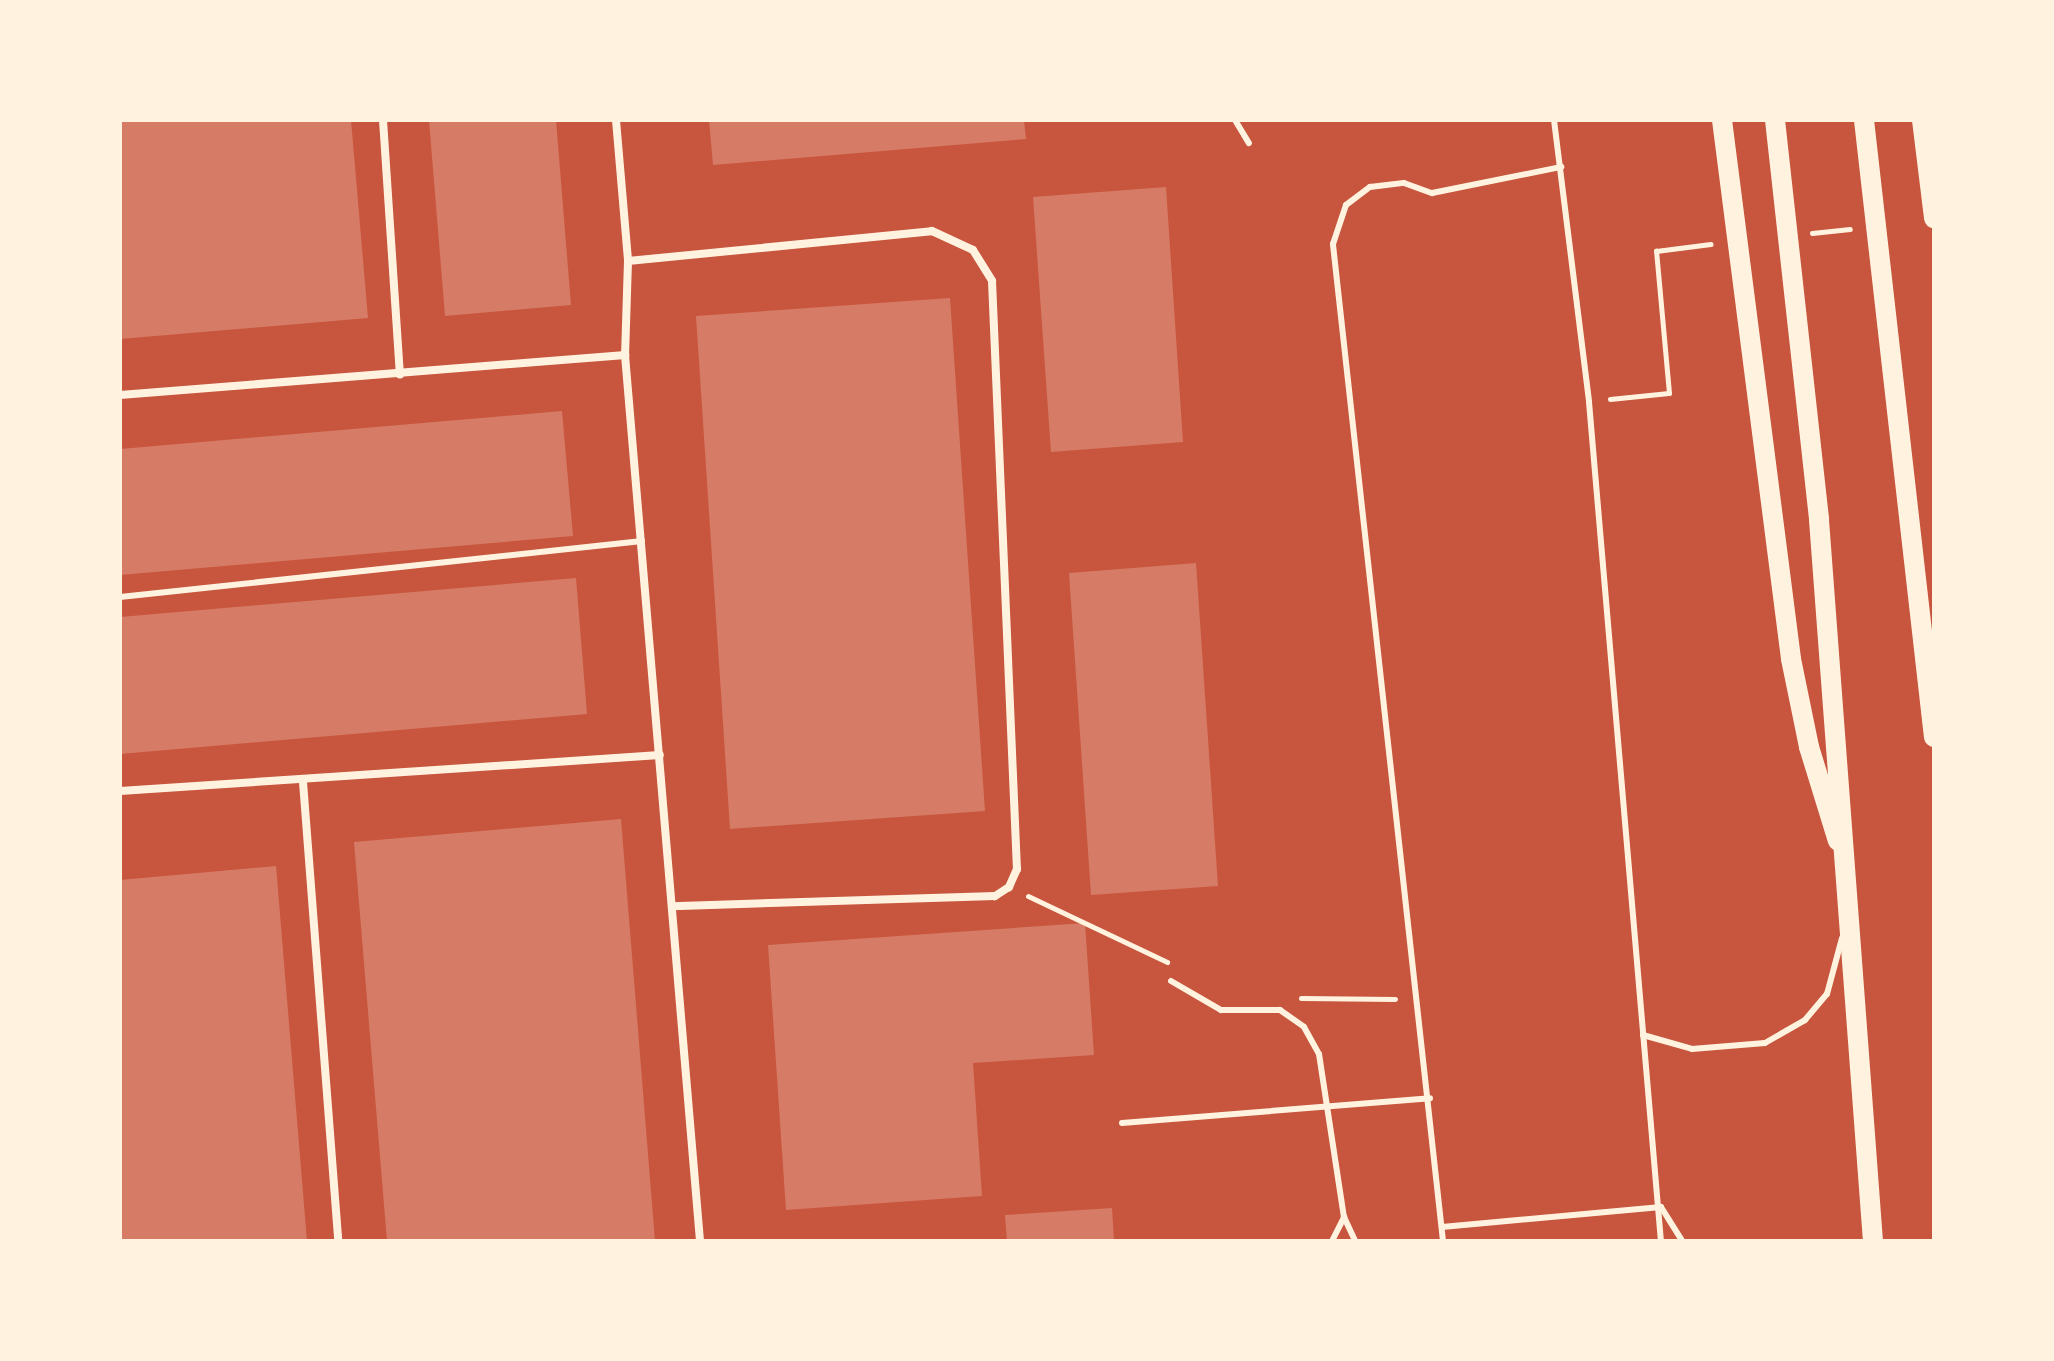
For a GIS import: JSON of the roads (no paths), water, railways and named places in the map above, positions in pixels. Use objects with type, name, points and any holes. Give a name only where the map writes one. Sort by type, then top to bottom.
[{"type":"main road","points":[[1722,120],[1791,659],[1809,747],[1848,870]]},
{"type":"main road","points":[[1775,120],[1819,520],[1851,903],[1873,1241]]},
{"type":"main road","points":[[1864,120],[1934,737]]},
{"type":"main road","points":[[1922,120],[1934,218]]},
{"type":"street","points":[[383,120],[400,374]]},
{"type":"street","points":[[616,120],[628,261],[625,355],[700,1241]]},
{"type":"street","points":[[628,261],[932,231],[973,250],[992,281],[1017,869],[1009,887],[995,896],[672,906]]},
{"type":"street","points":[[120,395],[625,355]]},
{"type":"street","points":[[120,791],[303,782],[660,755]]},
{"type":"street","points":[[303,782],[338,1241]]},
{"type":"lane","points":[[1235,120],[1249,143]]},
{"type":"lane","points":[[1554,120],[1589,402],[1643,1035],[1661,1207],[1661,1241]]},
{"type":"lane","points":[[1443,1241],[1420,999],[1333,244],[1336,224],[1357,195],[1379,185],[1404,183],[1432,193],[1561,167]]},
{"type":"lane","points":[[120,597],[642,541]]},
{"type":"lane","points":[[1643,1035],[1692,1049],[1730,1048],[1765,1043],[1805,1020],[1827,994],[1851,903]]},
{"type":"lane","points":[[1171,981],[1221,1010],[1280,1010],[1304,1027],[1319,1054],[1344,1217],[1355,1241]]},
{"type":"lane","points":[[1122,1123],[1430,1098]]},
{"type":"lane","points":[[1442,1227],[1661,1207]]},
{"type":"lane","points":[[1661,1207],[1682,1241]]},
{"type":"lane","points":[[1332,1241],[1344,1217]]}]
